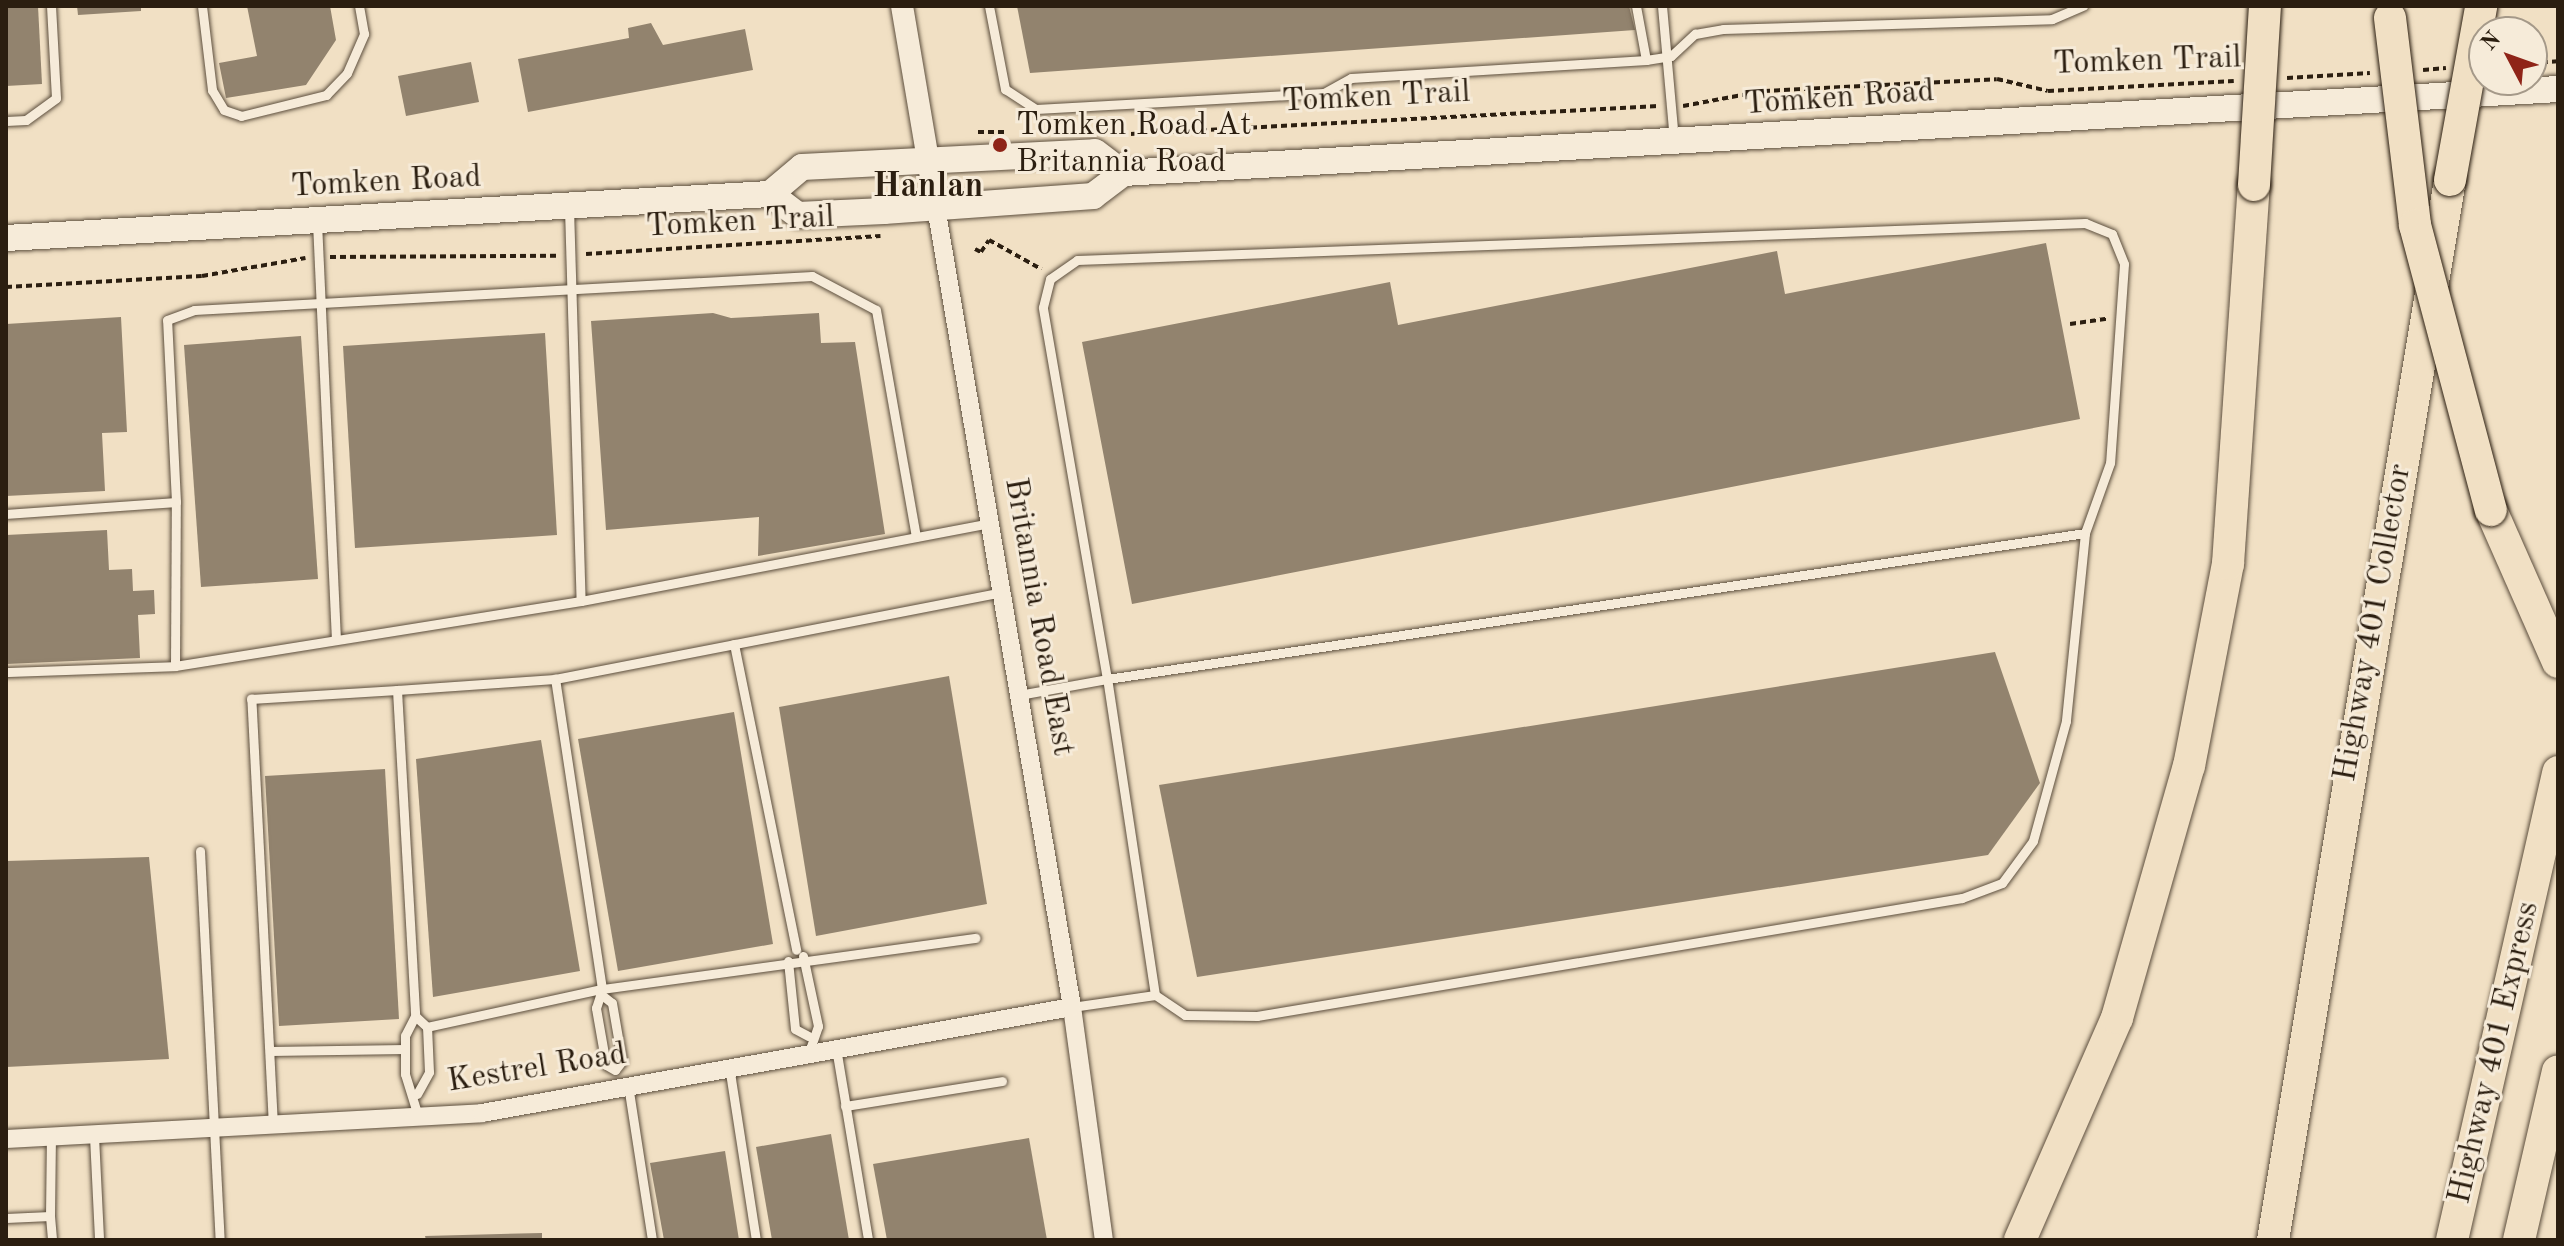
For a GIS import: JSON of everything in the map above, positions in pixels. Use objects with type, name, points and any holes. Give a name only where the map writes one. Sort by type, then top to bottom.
[{"type":"highway","points":[[2020,1240],[2117,1018],[2189,766],[2228,564],[2265,6]]},
{"type":"highway","name":"Highway 401 Collector","points":[[2273,1240],[2481,7]]},
{"type":"highway","points":[[2390,12],[2415,225],[2491,510],[2520,582],[2558,662]]},
{"type":"highway","name":"Highway 401 Express","points":[[2452,1240],[2558,772]]},
{"type":"highway","name":"Highway 401 Express","points":[[2519,1240],[2558,1071]]},
{"type":"main road","name":"Tomken Road","points":[[1123,173],[1674,144],[2558,89]]},
{"type":"main road","points":[[1095,152],[1123,173],[1093,196],[936,207],[798,215],[770,194],[802,167],[1095,152]]},
{"type":"main road","name":"Tomken Road","points":[[6,238],[770,194]]},
{"type":"street","name":"Britannia Road East","points":[[902,6],[1072,1007],[1104,1240]]},
{"type":"street","name":"Kestrel Road","points":[[6,1139],[273,1128],[418,1118],[620,1081],[729,1066],[809,1044],[836,1048],[1072,1007]]},
{"type":"lane","points":[[6,121],[26,120],[56,98],[51,6]]},
{"type":"lane","points":[[202,6],[212,90],[224,110],[241,116],[326,95],[347,73],[364,34],[359,6]]},
{"type":"lane","points":[[989,6],[1005,89],[1036,109],[1324,93],[1351,78],[1646,60],[1671,56],[1695,34],[1723,29],[2052,19],[2083,6]]},
{"type":"lane","points":[[1636,6],[1646,60]]},
{"type":"lane","points":[[1662,6],[1671,56],[1674,144]]},
{"type":"lane","points":[[569,206],[581,601]]},
{"type":"lane","points":[[316,221],[336,638]]},
{"type":"lane","points":[[1072,1007],[1155,995],[1185,1015],[1257,1016],[1962,898],[2002,883],[2033,841],[2066,721],[2085,533],[2110,463],[2124,264],[2112,234],[2085,223],[1077,260],[1050,279],[1043,307],[1107,679],[1155,995]]},
{"type":"lane","points":[[175,666],[176,502],[167,320],[194,310],[320,300],[812,276],[876,310],[916,537]]},
{"type":"lane","points":[[6,514],[176,502]]},
{"type":"lane","points":[[6,672],[175,666],[581,601],[990,523]]},
{"type":"lane","points":[[1019,695],[1107,679],[2085,533]]},
{"type":"lane","points":[[273,1128],[251,699],[555,679],[1001,592]]},
{"type":"lane","points":[[734,644],[796,950],[807,961],[818,1026],[809,1044],[795,1029],[786,964],[796,950]]},
{"type":"lane","points":[[555,679],[602,992],[596,1008],[606,1065],[620,1081]]},
{"type":"lane","points":[[397,690],[415,1016],[405,1049],[405,1074],[417,1094],[418,1118]]},
{"type":"lane","points":[[200,851],[211,1131],[220,1240]]},
{"type":"lane","points":[[427,1027],[602,992],[976,938]]},
{"type":"lane","points":[[602,992],[612,1003],[622,1061],[620,1081],[652,1240]]},
{"type":"lane","points":[[415,1016],[427,1027],[429,1072],[417,1094]]},
{"type":"lane","points":[[836,1048],[868,1240]]},
{"type":"lane","points":[[270,1051],[405,1049]]},
{"type":"lane","points":[[729,1066],[756,1240]]},
{"type":"lane","points":[[845,1106],[1002,1081]]},
{"type":"lane","points":[[94,1136],[99,1240]]},
{"type":"lane","points":[[51,1137],[52,1240]]},
{"type":"lane","points":[[6,1218],[50,1216]]},
{"type":"path","points":[[2405,71],[2452,68]]},
{"type":"path","name":"Tomken Trail","points":[[2279,79],[2374,73]]},
{"type":"path","name":"Tomken Trail","points":[[1718,105],[1764,91],[1997,79],[2048,91],[2248,80]]},
{"type":"path","name":"Tomken Trail","points":[[1099,136],[1639,107]]},
{"type":"path","points":[[973,133],[1012,135]]},
{"type":"path","name":"Tomken Trail","points":[[595,253],[886,233]]},
{"type":"path","points":[[975,249],[981,252],[989,240],[1050,279]]},
{"type":"path","points":[[348,256],[542,257]]},
{"type":"path","points":[[6,287],[202,276],[282,259]]},
{"type":"path","points":[[2070,324],[2120,317]]},
{"type":"building","points":[[6,6],[38,6],[42,84],[6,86]]},
{"type":"building","points":[[77,6],[141,6],[141,11],[78,15]]},
{"type":"building","points":[[247,6],[330,6],[336,40],[306,85],[226,98],[219,63],[257,56]]},
{"type":"building","points":[[1017,6],[1629,6],[1635,30],[1030,73]]},
{"type":"building","points":[[651,23],[663,45],[745,29],[753,70],[528,112],[518,59],[629,38],[628,28]]},
{"type":"building","points":[[471,62],[479,102],[406,116],[398,76]]},
{"type":"building","points":[[2046,243],[2080,419],[1132,604],[1082,342],[1390,282],[1398,325],[1777,251],[1785,294]]},
{"type":"building","points":[[713,313],[731,318],[819,313],[821,343],[855,342],[885,534],[758,556],[759,517],[606,530],[591,321]]},
{"type":"building","points":[[121,317],[127,432],[102,433],[105,491],[6,496],[6,324]]},
{"type":"building","points":[[545,333],[557,535],[355,548],[343,346]]},
{"type":"building","points":[[301,336],[318,579],[201,587],[184,345]]},
{"type":"building","points":[[107,530],[109,570],[132,569],[133,591],[154,590],[155,614],[138,615],[140,658],[6,664],[6,535]]},
{"type":"building","points":[[1995,652],[2040,783],[1988,855],[1197,977],[1159,785]]},
{"type":"building","points":[[949,676],[987,904],[816,936],[779,707]]},
{"type":"building","points":[[734,712],[773,944],[618,971],[578,739]]},
{"type":"building","points":[[541,740],[580,971],[433,997],[416,759]]},
{"type":"building","points":[[385,769],[399,1019],[279,1026],[265,776]]},
{"type":"building","points":[[149,857],[169,1059],[6,1067],[6,861]]},
{"type":"building","points":[[831,1134],[849,1240],[772,1240],[756,1147]]},
{"type":"building","points":[[1029,1138],[1047,1240],[887,1240],[873,1164]]},
{"type":"building","points":[[725,1151],[739,1240],[664,1240],[650,1163]]},
{"type":"building","points":[[542,1233],[542,1240],[426,1240],[425,1236]]},
{"type":"place","name":"Tomken Road At Britannia Road","points":[[1000,145]]},
{"type":"district","name":"Hanlan","points":[[928,188]]}]
